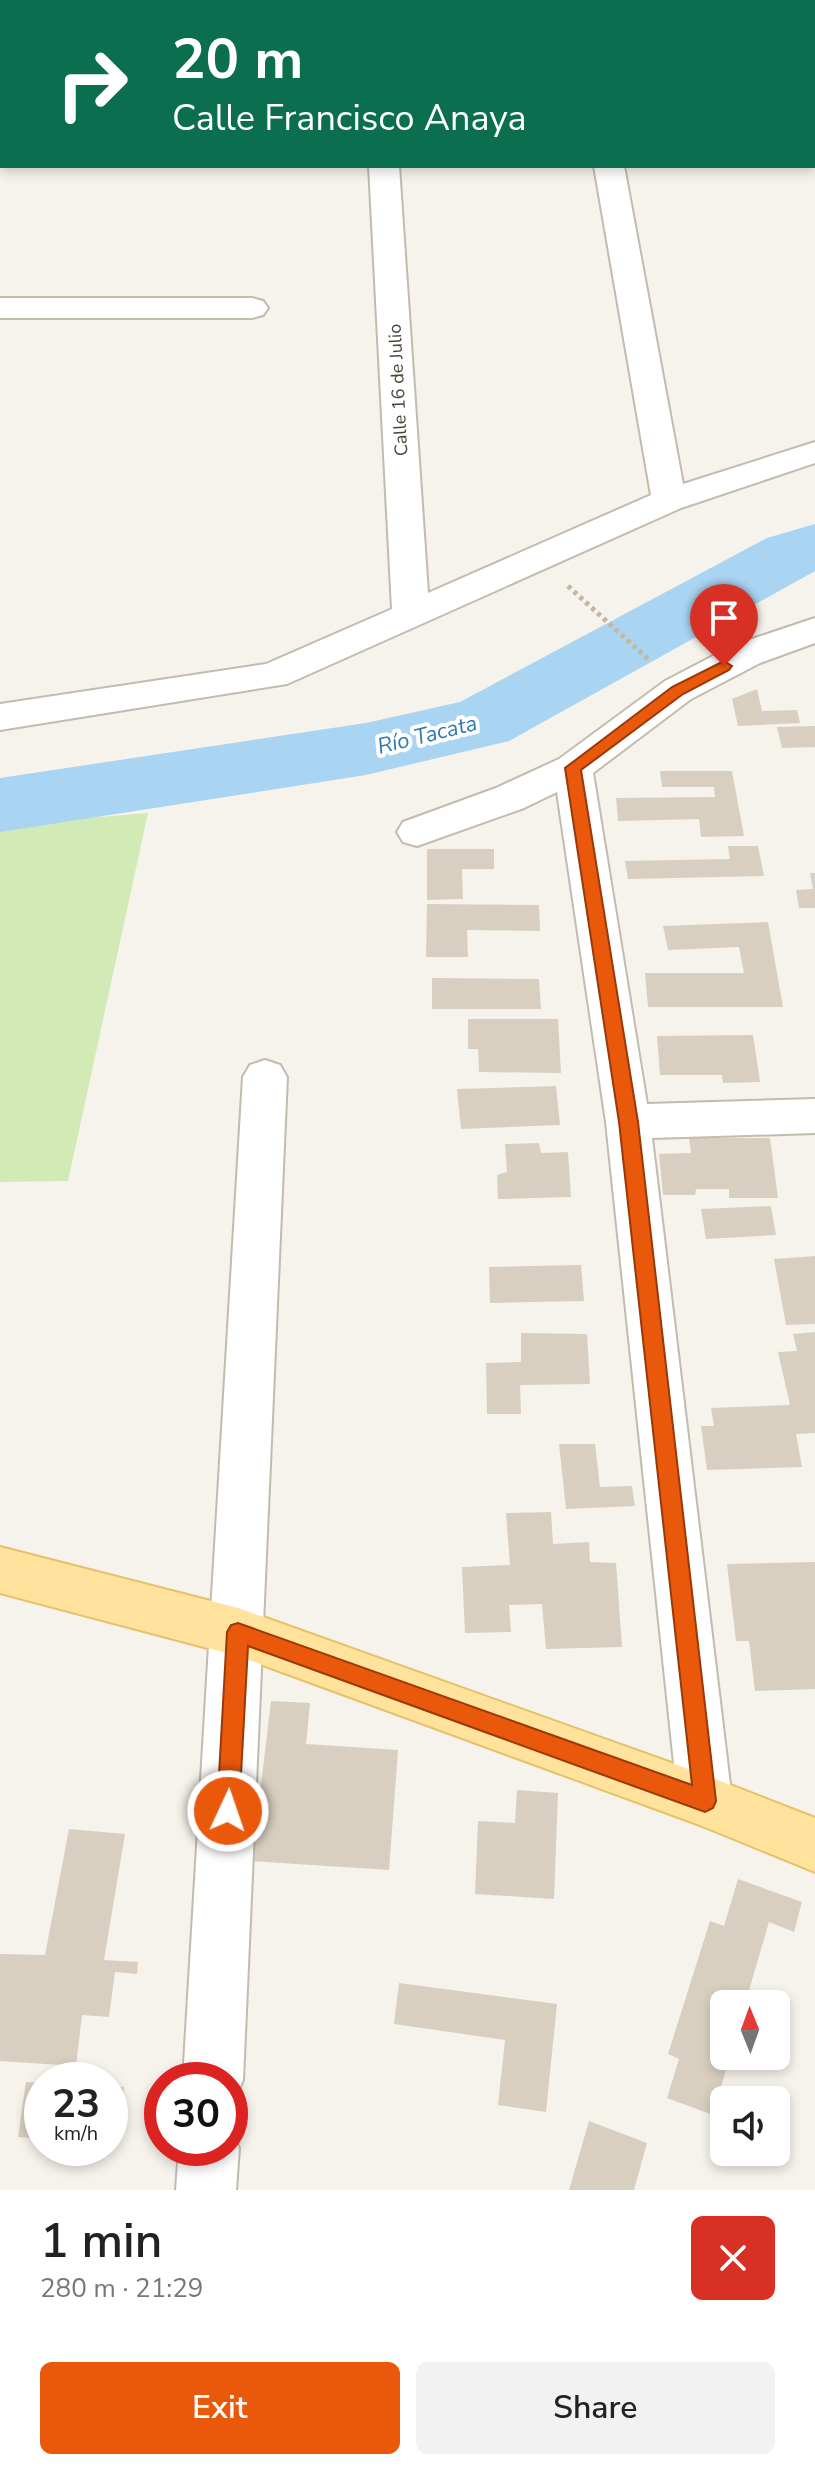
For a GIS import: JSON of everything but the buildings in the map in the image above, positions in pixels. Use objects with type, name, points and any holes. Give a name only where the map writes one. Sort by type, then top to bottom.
[{"type":"main road","points":[[0,1570],[238,1632],[705,1801],[815,1845]]},
{"type":"street","name":"Calle 16 de Julio","points":[[384,168],[411,614]]},
{"type":"street","points":[[609,168],[669,500]]},
{"type":"street","points":[[0,308],[252,308]]},
{"type":"street","points":[[0,717],[274,675],[669,500],[815,452]]},
{"type":"street","points":[[417,832],[510,798],[573,768],[678,690],[747,654],[815,630]]},
{"type":"street","points":[[573,768],[628,1122],[705,1801]]},
{"type":"street","points":[[214,2062],[265,1077]]},
{"type":"street","points":[[628,1122],[815,1116]]},
{"type":"street","points":[[206,2190],[208,2166]]},
{"type":"path","points":[[538,558],[646,657]]},
{"type":"green space","points":[[148,813],[68,1181],[0,1182],[0,825]]},
{"type":"waterway","name":"Río Tacata","points":[[0,805],[366,749],[482,723],[792,554],[815,546]]},
{"type":"route","points":[[228,1811],[238,1632],[705,1801],[628,1122],[573,768],[678,690],[724,666]]}]
